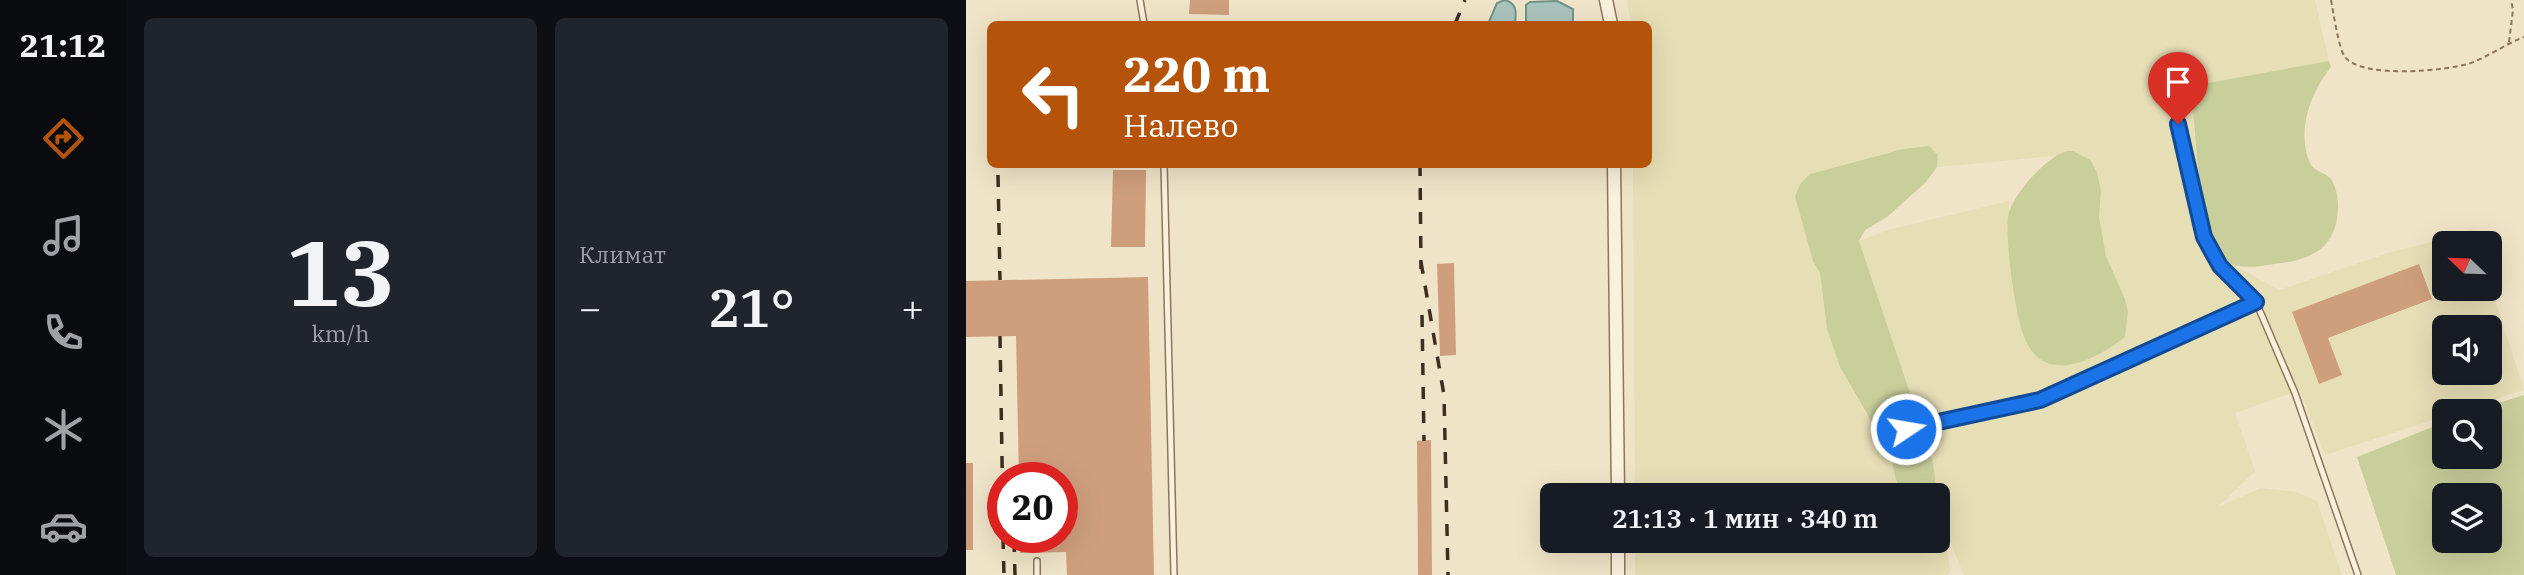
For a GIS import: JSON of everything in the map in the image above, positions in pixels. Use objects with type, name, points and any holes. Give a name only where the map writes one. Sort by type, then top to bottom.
[{"type":"street","points":[[1606,0],[1610,21]]},
{"type":"street","points":[[1615,168],[1618,483]]},
{"type":"street","points":[[1618,553],[1618,575]]},
{"type":"lane","points":[[1140,0],[1144,21]]},
{"type":"lane","points":[[2178,124],[2204,237],[2220,266],[2256,302],[2295,393],[2358,575]]},
{"type":"lane","points":[[1164,168],[1174,575]]},
{"type":"lane","points":[[1906,429],[2040,400],[2256,302]]},
{"type":"lane","points":[[1037,561],[1037,575]]},
{"type":"path","points":[[2331,0],[2344,56],[2356,66],[2395,72],[2423,72],[2470,63],[2524,37]]},
{"type":"path","points":[[2509,43],[2513,10],[2511,0]]},
{"type":"shaded area","points":[[1627,0],[2315,0],[2329,61],[2191,86],[2224,260],[2279,290],[2391,252],[2432,242],[2432,301],[2495,301],[2500,315],[2432,315],[2432,385],[2502,385],[2502,321],[2524,390],[2496,399],[2432,399],[2432,420],[2325,455],[2300,390],[2235,413],[2255,471],[2218,507],[2261,488],[2296,492],[2317,501],[2342,575],[1964,575],[1950,541],[1950,483],[1935,483],[1933,462],[1859,241],[1888,230],[2009,201],[2010,270],[2025,339],[2125,299],[2106,256],[2099,217],[2101,191],[2097,172],[2066,151],[2054,156],[1937,167],[1938,155],[1929,146],[1903,149],[1810,174],[1813,261],[1820,273],[1827,329],[1840,367],[1888,454],[1899,483],[1635,483],[1633,168],[1652,168],[1652,21],[1630,21]]},
{"type":"shaded area","points":[[1635,553],[1948,553],[1950,571],[1947,575],[1635,575]]},
{"type":"green space","points":[[2329,61],[2331,67],[2317,88],[2308,112],[2305,138],[2310,163],[2331,179],[2336,192],[2337,218],[2330,239],[2316,252],[2295,261],[2252,267],[2230,264],[2224,260],[2203,226],[2191,86]]},
{"type":"green space","points":[[1929,146],[1938,155],[1937,167],[1926,182],[1887,217],[1865,230],[1859,241],[1933,462],[1935,483],[1897,483],[1890,454],[1840,367],[1827,329],[1820,273],[1813,261],[1795,196],[1801,183],[1810,174],[1903,149]]},
{"type":"green space","points":[[2066,151],[2073,151],[2090,160],[2097,172],[2101,191],[2099,217],[2106,256],[2128,312],[2125,337],[2086,360],[2058,365],[2045,362],[2034,354],[2025,339],[2012,281],[2008,226],[2009,212],[2025,186],[2049,161]]},
{"type":"green space","points":[[2524,395],[2524,575],[2396,575],[2357,457],[2432,427],[2432,469],[2502,469],[2502,402]]},
{"type":"water","points":[[1505,0],[1514,6],[1515,21],[1489,21],[1497,3]]},
{"type":"water","points":[[1557,1],[1573,9],[1573,21],[1526,21],[1526,5],[1530,2]]},
{"type":"building","points":[[1190,0],[1229,0],[1229,15],[1189,14]]},
{"type":"building","points":[[1113,170],[1146,170],[1145,247],[1111,247]]},
{"type":"building","points":[[1454,263],[1456,355],[1440,356],[1437,264]]},
{"type":"building","points":[[2419,264],[2432,299],[2328,338],[2342,375],[2319,384],[2292,312]]},
{"type":"building","points":[[1148,277],[1154,575],[1067,575],[1066,553],[1078,553],[1078,462],[1019,462],[1016,336],[966,337],[966,281]]},
{"type":"building","points":[[1431,440],[1432,575],[1418,575],[1417,441]]},
{"type":"building","points":[[966,463],[973,463],[973,550],[966,550]]},
{"type":"railway","points":[[1456,21],[1465,0]]},
{"type":"railway","points":[[1420,168],[1421,269]]},
{"type":"railway","points":[[998,175],[1000,280]]},
{"type":"railway","points":[[1421,262],[1444,395],[1448,575]]},
{"type":"railway","points":[[1422,315],[1424,441]]},
{"type":"railway","points":[[1000,336],[1002,462]]},
{"type":"railway","points":[[1003,553],[1004,575]]},
{"type":"railway","points":[[1014,553],[1015,575]]},
{"type":"route","points":[[1906,429],[2040,400],[2256,302],[2220,266],[2204,237],[2178,124]]}]
